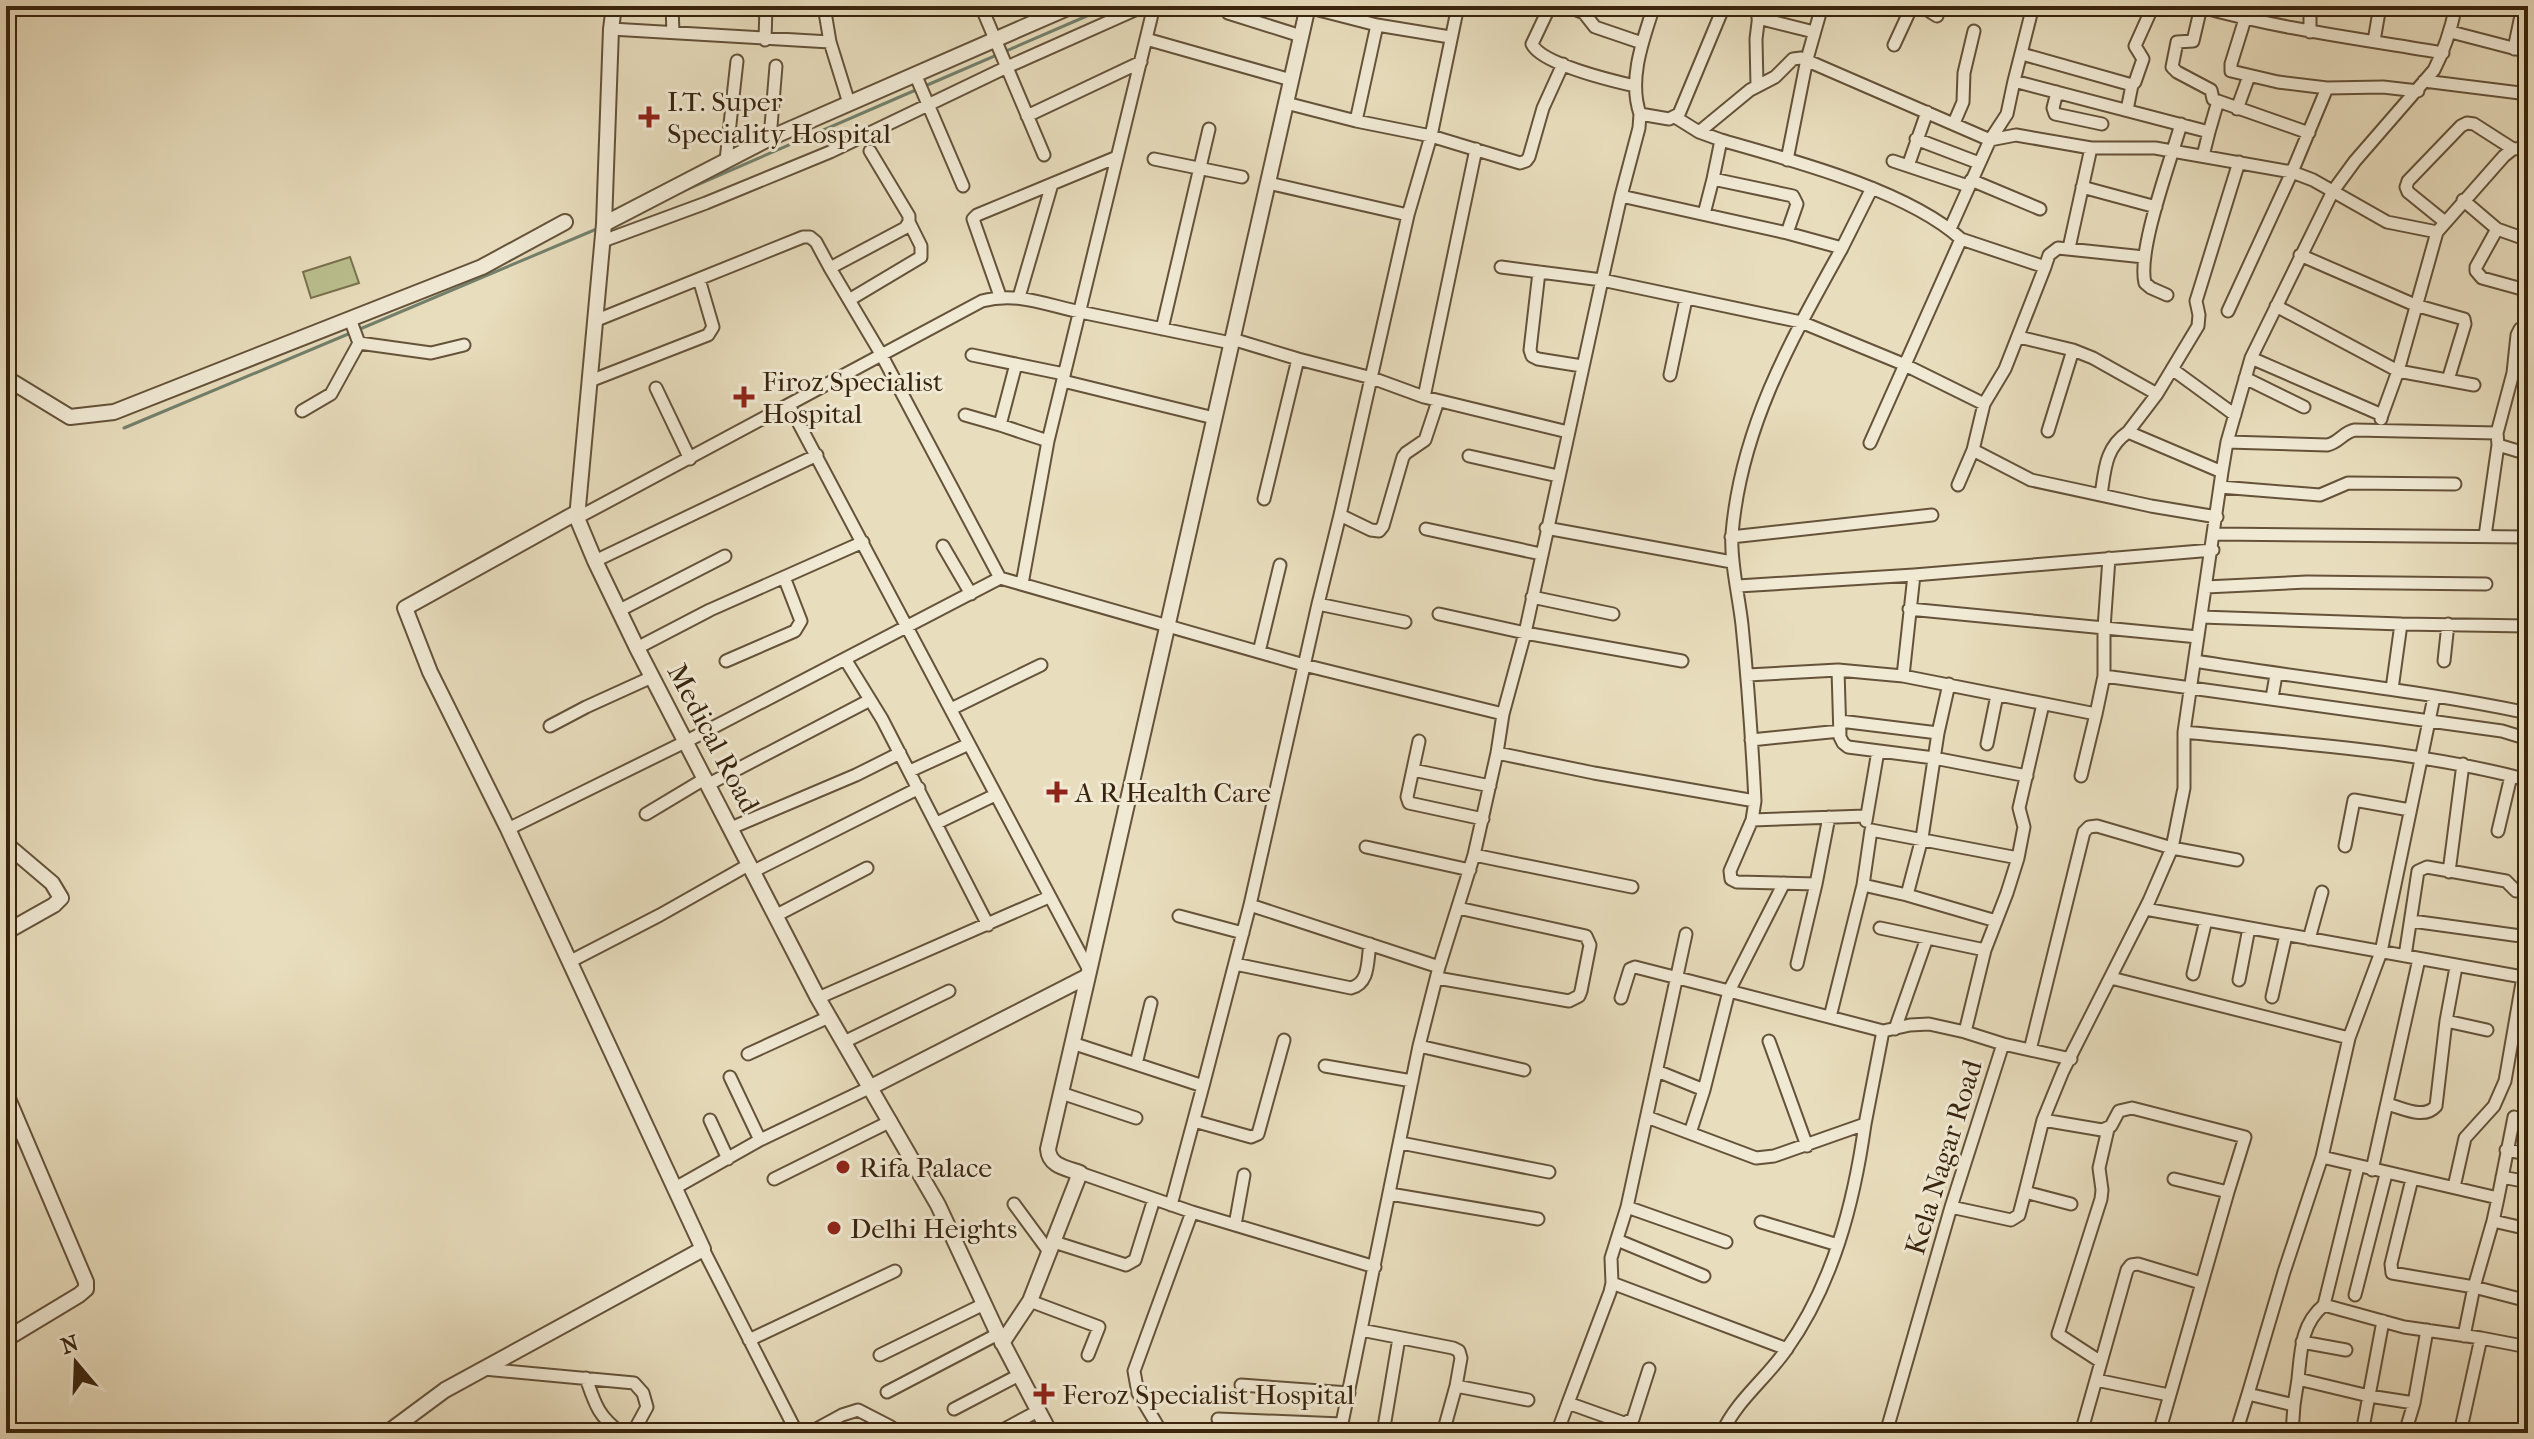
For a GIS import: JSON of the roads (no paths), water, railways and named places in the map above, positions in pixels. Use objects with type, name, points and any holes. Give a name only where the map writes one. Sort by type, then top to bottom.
[{"type":"street","name":"Medical Road","points":[[614,6],[603,241],[577,516],[637,648],[818,998],[938,1205],[1000,1338],[1050,1433]]},
{"type":"street","points":[[672,6],[673,33]]},
{"type":"street","points":[[765,40],[766,6]]},
{"type":"street","points":[[824,6],[830,42],[849,103]]},
{"type":"street","points":[[981,6],[1044,155]]},
{"type":"street","points":[[604,224],[770,138],[849,103],[917,80],[995,39],[1072,6]]},
{"type":"street","points":[[603,241],[830,152],[926,103],[1144,6]]},
{"type":"street","points":[[1022,584],[1048,441],[1154,6]]},
{"type":"street","points":[[1171,1205],[1250,905],[1408,215],[1431,136],[1458,6]]},
{"type":"street","points":[[1550,6],[1532,44],[1537,52],[1563,64],[1635,86]]},
{"type":"street","points":[[1567,6],[1584,13],[1595,27],[1642,43]]},
{"type":"street","points":[[1590,21],[1596,6]]},
{"type":"street","points":[[1218,1419],[1341,1429],[1419,1046],[1483,819],[1503,714],[1525,633],[1582,366],[1639,128],[1635,86],[1642,43],[1654,6]]},
{"type":"street","points":[[1640,114],[1669,119],[1679,114],[1724,6]]},
{"type":"street","points":[[1787,160],[1807,59],[1822,6]]},
{"type":"street","points":[[1894,45],[1912,6]]},
{"type":"street","points":[[1921,6],[1937,16]]},
{"type":"street","points":[[1950,229],[1990,140],[2007,114],[2033,6]]},
{"type":"street","points":[[2127,110],[2132,85],[2143,59],[2135,46],[2153,6]]},
{"type":"street","points":[[2309,133],[2213,99],[2211,90],[2172,67],[2177,42],[2193,41],[2200,6],[2310,32],[2443,53]]},
{"type":"street","points":[[2310,6],[2310,32]]},
{"type":"street","points":[[2374,41],[2380,6]]},
{"type":"street","points":[[1951,1207],[2011,1220],[2019,1215],[2043,1120],[2057,1084],[2145,909],[2172,848],[2184,788],[2184,732],[2222,472],[2227,442],[2251,358],[2333,191],[2355,161],[2421,86],[2443,53],[2456,6]]},
{"type":"street","points":[[2514,49],[2523,6]]},
{"type":"street","points":[[1375,1267],[1192,1212],[1055,1164],[1049,1157],[1048,1149],[1308,7],[1377,25],[1450,37]]},
{"type":"street","points":[[1757,86],[1759,12],[1814,32]]},
{"type":"street","points":[[1228,13],[1301,36]]},
{"type":"street","points":[[2245,19],[2231,68],[2234,74],[2327,88],[2421,86],[2528,94]]},
{"type":"street","points":[[1356,121],[1377,25]]},
{"type":"street","points":[[611,29],[830,42]]},
{"type":"street","points":[[1954,123],[1963,102],[1964,73],[1974,31]]},
{"type":"street","points":[[2451,32],[2528,52]]},
{"type":"street","points":[[1146,39],[1291,80]]},
{"type":"street","points":[[2022,54],[2132,85]]},
{"type":"street","points":[[1699,132],[1757,86],[1775,77],[1797,57],[1990,140],[2016,135],[2091,148],[2155,148],[2292,172],[2387,222],[2441,227]]},
{"type":"street","points":[[726,160],[737,61]]},
{"type":"street","points":[[1027,116],[1141,62]]},
{"type":"street","points":[[1286,103],[1431,136],[1520,163],[1526,161],[1547,96],[1563,64]]},
{"type":"street","points":[[770,138],[776,66]]},
{"type":"street","points":[[2237,109],[2249,76]]},
{"type":"street","points":[[917,80],[963,186]]},
{"type":"street","points":[[2014,81],[2209,132]]},
{"type":"street","points":[[2228,311],[2327,88]]},
{"type":"street","points":[[2057,92],[2053,108],[2055,114],[2102,124]]},
{"type":"street","points":[[2203,156],[2218,101]]},
{"type":"street","points":[[1908,166],[1927,112]]},
{"type":"street","points":[[1675,117],[1699,132],[1721,140],[1872,188],[1913,207],[1961,239],[2045,267]]},
{"type":"street","points":[[2441,227],[2408,192],[2408,181],[2467,123],[2474,124],[2513,149]]},
{"type":"street","points":[[2167,295],[2145,283],[2144,257],[2181,124]]},
{"type":"street","points":[[1162,329],[1209,129]]},
{"type":"street","points":[[1916,139],[1979,163]]},
{"type":"street","points":[[1704,214],[1721,140]]},
{"type":"street","points":[[2069,248],[2091,148]]},
{"type":"street","points":[[2377,430],[2441,227],[2504,156],[2513,149],[2528,148]]},
{"type":"street","points":[[1424,397],[1476,149]]},
{"type":"street","points":[[849,300],[921,257],[921,246],[909,216],[870,151]]},
{"type":"street","points":[[1000,296],[973,219],[1117,157]]},
{"type":"street","points":[[1154,159],[1242,177]]},
{"type":"street","points":[[1893,161],[1970,183],[2040,209]]},
{"type":"street","points":[[2101,495],[2107,455],[2116,440],[2128,432],[2157,394],[2198,326],[2196,301],[2239,162]]},
{"type":"street","points":[[1713,179],[1793,196],[1797,204],[1787,233]]},
{"type":"street","points":[[1268,183],[1408,215]]},
{"type":"street","points":[[1019,297],[1052,184]]},
{"type":"street","points":[[2082,187],[2156,207]]},
{"type":"street","points":[[1816,884],[1737,882],[1731,879],[1730,871],[1752,820],[1755,801],[1748,675],[1731,537],[1750,437],[1767,391],[1872,188]]},
{"type":"street","points":[[1621,196],[1842,248]]},
{"type":"street","points":[[2463,200],[2497,229],[2528,240]]},
{"type":"street","points":[[6,378],[70,417],[114,412],[482,267],[565,222]]},
{"type":"street","points":[[830,268],[905,228],[909,222]]},
{"type":"street","points":[[2497,229],[2476,271],[2482,278],[2522,289]]},
{"type":"street","points":[[597,320],[803,237],[810,237],[816,242],[881,354],[1000,578]]},
{"type":"street","points":[[1870,443],[1961,239]]},
{"type":"street","points":[[1958,485],[1973,450],[1984,404],[2005,369],[2053,251],[2069,248],[2144,257]]},
{"type":"street","points":[[2300,255],[2415,305],[2464,319],[2448,380]]},
{"type":"street","points":[[1501,267],[1602,280],[1801,322],[1903,364],[1984,404]]},
{"type":"street","points":[[1539,272],[1530,350],[1532,356],[1582,366]]},
{"type":"street","points":[[590,381],[708,335],[713,327],[699,279]]},
{"type":"street","points":[[797,1433],[703,1249],[508,829],[430,672],[405,608],[982,301],[1000,296],[1019,297],[1079,312],[1232,341],[1372,378],[1438,401],[1568,432]]},
{"type":"street","points":[[1670,375],[1686,299]]},
{"type":"street","points":[[2276,306],[2398,371],[2474,385]]},
{"type":"street","points":[[302,411],[331,394],[359,343],[350,319]]},
{"type":"street","points":[[2485,536],[2498,439],[2513,373],[2517,335],[2520,329],[2528,325]]},
{"type":"street","points":[[2019,337],[2073,350],[2110,366],[2157,394]]},
{"type":"street","points":[[359,343],[431,353],[464,345]]},
{"type":"street","points":[[2048,431],[2073,350]]},
{"type":"street","points":[[972,355],[1214,418]]},
{"type":"street","points":[[2251,358],[2382,415]]},
{"type":"street","points":[[1264,499],[1298,359]]},
{"type":"street","points":[[1000,425],[1016,364]]},
{"type":"street","points":[[2172,369],[2235,415]]},
{"type":"street","points":[[2245,378],[2304,407]]},
{"type":"street","points":[[656,388],[690,459]]},
{"type":"street","points":[[1340,515],[1379,531],[1403,457],[1425,440],[1438,401]]},
{"type":"street","points":[[789,405],[1089,973]]},
{"type":"street","points":[[965,415],[1048,441]]},
{"type":"street","points":[[2227,442],[2327,445],[2338,441],[2347,431],[2377,430],[2498,439],[2528,454]]},
{"type":"street","points":[[2128,432],[2222,472]]},
{"type":"street","points":[[1973,450],[2031,480],[2217,517]]},
{"type":"street","points":[[595,561],[817,455]]},
{"type":"street","points":[[1469,456],[1558,476]]},
{"type":"street","points":[[2220,487],[2320,495],[2348,483],[2455,484]]},
{"type":"street","points":[[1731,537],[1932,515]]},
{"type":"street","points":[[1546,528],[1732,562]]},
{"type":"street","points":[[1426,529],[1541,554]]},
{"type":"street","points":[[2214,534],[2528,537]]},
{"type":"street","points":[[637,648],[710,610],[863,542]]},
{"type":"street","points":[[943,546],[971,594]]},
{"type":"street","points":[[1738,586],[2213,550]]},
{"type":"street","points":[[620,610],[725,556]]},
{"type":"street","points":[[2081,776],[2104,676],[2109,558]]},
{"type":"street","points":[[1259,652],[1280,565]]},
{"type":"street","points":[[1903,676],[1914,575]]},
{"type":"street","points":[[726,661],[799,627],[801,621],[784,577]]},
{"type":"street","points":[[508,829],[687,741],[1000,578],[1304,665],[1503,714]]},
{"type":"street","points":[[2206,587],[2307,582],[2486,584]]},
{"type":"street","points":[[1532,597],[1613,614]]},
{"type":"street","points":[[1318,604],[1405,622]]},
{"type":"street","points":[[1909,609],[2198,637]]},
{"type":"street","points":[[1439,614],[1682,661]]},
{"type":"street","points":[[2201,617],[2528,626]]},
{"type":"street","points":[[2392,689],[2401,624]]},
{"type":"street","points":[[2444,661],[2448,624]]},
{"type":"street","points":[[845,659],[910,771],[988,925]]},
{"type":"street","points":[[2195,661],[2276,675],[2392,689],[2528,713]]},
{"type":"street","points":[[951,709],[1041,665]]},
{"type":"street","points":[[1748,675],[1838,670],[1903,676],[2096,714]]},
{"type":"street","points":[[1838,670],[1840,726],[1843,743],[1848,747],[1934,758],[2027,776]]},
{"type":"street","points":[[2272,698],[2276,675]]},
{"type":"street","points":[[2104,676],[2502,731],[2528,739]]},
{"type":"street","points":[[550,726],[652,677]]},
{"type":"street","points":[[1907,895],[1922,838],[1949,684]]},
{"type":"street","points":[[1987,744],[1997,695]]},
{"type":"street","points":[[2236,1433],[2322,1157],[2349,1038],[2381,952],[2434,697]]},
{"type":"street","points":[[646,814],[870,700]]},
{"type":"street","name":"Kela Nagar Road","points":[[1886,1433],[1951,1207],[2003,1044],[1965,1032],[1985,950],[2018,858],[2024,827],[2019,808],[2043,704]]},
{"type":"street","points":[[1751,740],[1840,726],[1938,733]]},
{"type":"street","points":[[2184,732],[2420,758],[2463,764],[2528,780]]},
{"type":"street","points":[[1419,741],[1407,797],[1409,803],[1483,819]]},
{"type":"street","points":[[910,771],[969,744]]},
{"type":"street","points":[[1878,751],[1866,816],[1871,830],[2018,858]]},
{"type":"street","points":[[731,828],[900,753]]},
{"type":"street","points":[[1497,753],[1755,801]]},
{"type":"street","points":[[2449,872],[2463,764]]},
{"type":"street","points":[[1413,770],[1490,786]]},
{"type":"street","points":[[2498,831],[2511,776]]},
{"type":"street","points":[[569,962],[752,868],[919,788]]},
{"type":"street","points":[[937,823],[995,795]]},
{"type":"street","points":[[2345,846],[2354,800],[2410,810]]},
{"type":"street","points":[[1752,820],[1866,816]]},
{"type":"street","points":[[1797,964],[1829,817]]},
{"type":"street","points":[[2030,1050],[2084,832],[2089,827],[2097,826],[2172,848],[2237,860]]},
{"type":"street","points":[[1830,1017],[1863,885],[1871,830]]},
{"type":"street","points":[[6,844],[52,883],[61,898],[6,932]]},
{"type":"street","points":[[1366,847],[1470,870]]},
{"type":"street","points":[[1474,855],[1632,887]]},
{"type":"street","points":[[2405,956],[2418,871],[2427,867],[2506,881],[2516,891],[2528,891]]},
{"type":"street","points":[[777,915],[867,868]]},
{"type":"street","points":[[1690,1133],[1729,991],[1784,883]]},
{"type":"street","points":[[1863,885],[1996,921]]},
{"type":"street","points":[[2309,939],[2322,892]]},
{"type":"street","points":[[818,998],[1049,897]]},
{"type":"street","points":[[1250,905],[1370,944],[1438,973],[1569,1001],[1579,996],[1590,945],[1586,936],[1458,908]]},
{"type":"street","points":[[2145,909],[2526,978],[2505,1081],[2485,1117],[2465,1138],[2454,1187]]},
{"type":"street","points":[[1179,916],[1243,933]]},
{"type":"street","points":[[2193,974],[2206,920]]},
{"type":"street","points":[[2412,921],[2528,937]]},
{"type":"street","points":[[1880,928],[1985,950]]},
{"type":"street","points":[[2239,980],[2249,928]]},
{"type":"street","points":[[1557,1433],[1610,1292],[1611,1258],[1627,1207],[1686,934]]},
{"type":"street","points":[[2272,997],[2286,935]]},
{"type":"street","points":[[1722,1433],[1742,1398],[1787,1349],[1807,1316],[1838,1245],[1858,1174],[1865,1124],[1889,1030],[1927,938]]},
{"type":"street","points":[[1235,964],[1351,988],[1359,986],[1364,980],[1370,944]]},
{"type":"street","points":[[2372,1170],[2419,959]]},
{"type":"street","points":[[1621,998],[1632,967],[1889,1030],[1929,1024],[1965,1032]]},
{"type":"street","points":[[2387,1104],[2424,1114],[2436,1106],[2456,967]]},
{"type":"street","points":[[675,1188],[760,1140],[871,1087],[1089,973]]},
{"type":"street","points":[[2111,978],[2349,1038]]},
{"type":"street","points":[[844,1042],[949,991]]},
{"type":"street","points":[[1136,1064],[1151,1003]]},
{"type":"street","points":[[748,1054],[829,1017]]},
{"type":"street","points":[[2446,1021],[2487,1030]]},
{"type":"street","points":[[2515,1028],[2528,1029]]},
{"type":"street","points":[[1194,1121],[1251,1137],[1258,1134],[1284,1040]]},
{"type":"street","points":[[1769,1041],[1807,1146]]},
{"type":"street","points":[[1072,1043],[1203,1086]]},
{"type":"street","points":[[2003,1044],[2071,1059]]},
{"type":"street","points":[[1419,1046],[1524,1070]]},
{"type":"street","points":[[1325,1066],[1412,1081]]},
{"type":"street","points":[[1657,1071],[1704,1090]]},
{"type":"street","points":[[730,1077],[760,1140]]},
{"type":"street","points":[[1061,1093],[1136,1118]]},
{"type":"street","points":[[6,1094],[86,1282],[86,1289],[6,1339]]},
{"type":"street","points":[[2101,1362],[2058,1334],[2101,1199],[2099,1168],[2108,1129],[2119,1111],[2132,1108],[2245,1137],[2159,1433]]},
{"type":"street","points":[[1647,1117],[1756,1158],[1807,1146],[1865,1124]]},
{"type":"street","points":[[2464,1336],[2493,1221],[2514,1117]]},
{"type":"street","points":[[710,1120],[728,1159]]},
{"type":"street","points":[[2043,1120],[2108,1129]]},
{"type":"street","points":[[774,1179],[891,1121]]},
{"type":"street","points":[[1401,1143],[1549,1172]]},
{"type":"street","points":[[2506,1150],[2528,1154]]},
{"type":"street","points":[[2322,1157],[2498,1198]]},
{"type":"street","points":[[2292,1433],[2302,1342],[2312,1315],[2324,1305],[2358,1167]]},
{"type":"street","points":[[887,1392],[1000,1338],[1030,1301],[1080,1173]]},
{"type":"street","points":[[2355,1295],[2386,1174]]},
{"type":"street","points":[[1235,1225],[1244,1175]]},
{"type":"street","points":[[2502,1177],[2528,1182]]},
{"type":"street","points":[[2174,1179],[2228,1192]]},
{"type":"street","points":[[2412,1179],[2391,1264],[2392,1273],[2474,1287],[2528,1301]]},
{"type":"street","points":[[2025,1192],[2071,1204]]},
{"type":"street","points":[[1390,1194],[1538,1219]]},
{"type":"street","points":[[1014,1204],[1052,1247],[1126,1265],[1135,1260],[1154,1199]]},
{"type":"street","points":[[1627,1207],[1726,1242]]},
{"type":"street","points":[[1162,1433],[1138,1393],[1134,1371],[1192,1212]]},
{"type":"street","points":[[2493,1221],[2528,1229]]},
{"type":"street","points":[[1761,1222],[1838,1245]]},
{"type":"street","points":[[1617,1240],[1704,1276]]},
{"type":"street","points":[[387,1433],[445,1390],[703,1249]]},
{"type":"street","points":[[2081,1433],[2127,1270],[2131,1265],[2138,1264],[2201,1283]]},
{"type":"street","points":[[749,1340],[895,1271]]},
{"type":"street","points":[[1612,1283],[1787,1349]]},
{"type":"street","points":[[1030,1301],[1099,1327],[1088,1355]]},
{"type":"street","points":[[880,1355],[984,1304]]},
{"type":"street","points":[[2324,1305],[2383,1321],[2528,1347]]},
{"type":"street","points":[[2362,1433],[2383,1321]]},
{"type":"street","points":[[1361,1330],[1459,1351],[1461,1358],[1456,1386],[1443,1433]]},
{"type":"street","points":[[2405,1433],[2414,1403],[2427,1330]]},
{"type":"street","points":[[1383,1433],[1399,1338]]},
{"type":"street","points":[[2460,1433],[2481,1338]]},
{"type":"street","points":[[2302,1342],[2346,1350]]},
{"type":"street","points":[[484,1369],[586,1378],[634,1383],[643,1393],[647,1407],[635,1429],[622,1433],[603,1420],[586,1378]]},
{"type":"street","points":[[1568,1403],[1624,1423],[1629,1422],[1633,1419],[1649,1369]]},
{"type":"street","points":[[954,1409],[1019,1375]]},
{"type":"street","points":[[2298,1379],[2414,1403]]},
{"type":"street","points":[[2096,1380],[2169,1395]]},
{"type":"street","points":[[1241,1385],[1349,1393]]},
{"type":"street","points":[[1456,1386],[1528,1400]]},
{"type":"street","points":[[2248,1394],[2294,1405]]},
{"type":"street","points":[[809,1433],[858,1410],[891,1427]]},
{"type":"street","points":[[997,1433],[1038,1411]]},
{"type":"waterway","points":[[925,86],[1110,6]]},
{"type":"waterway","points":[[676,194],[918,89]]},
{"type":"waterway","points":[[360,329],[599,228]]},
{"type":"waterway","points":[[124,428],[353,332]]},
{"type":"place","name":"I.T. Super Speciality Hospital","points":[[649,117]]},
{"type":"place","name":"Firoz Specialist Hospital","points":[[744,397]]},
{"type":"place","name":"A R Health Care","points":[[1057,792]]},
{"type":"place","name":"Rifa Palace","points":[[843,1167]]},
{"type":"place","name":"Delhi Heights","points":[[834,1228]]},
{"type":"place","name":"Feroz Specialist Hospital","points":[[1044,1394]]}]
